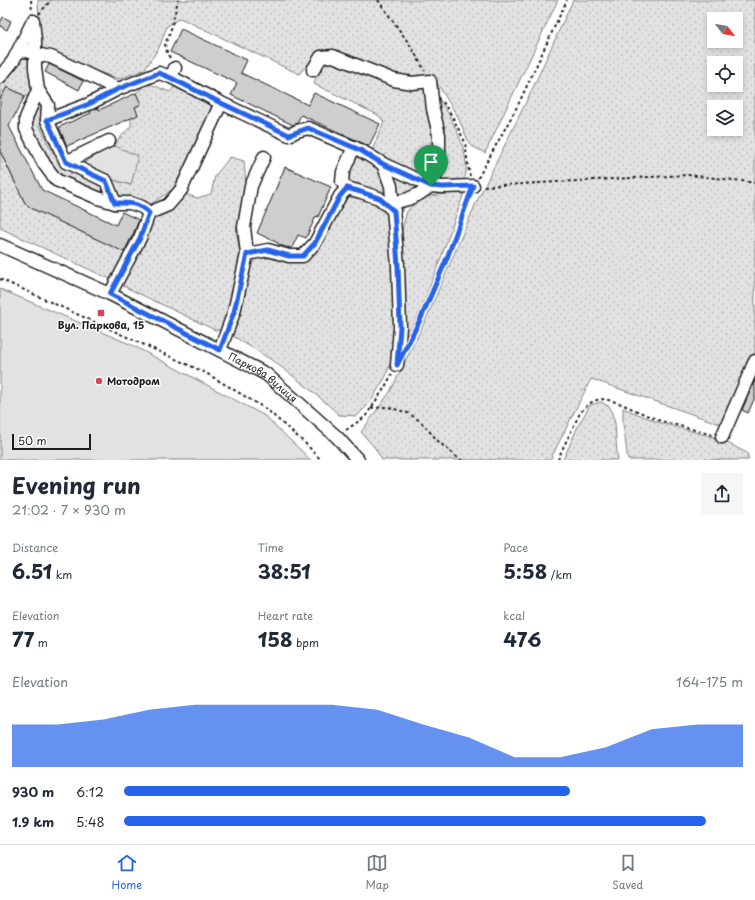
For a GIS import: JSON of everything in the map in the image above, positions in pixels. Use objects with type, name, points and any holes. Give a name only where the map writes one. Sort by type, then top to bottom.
[{"type":"street","points":[[0,77],[13,61],[33,21]]},
{"type":"street","points":[[33,21],[35,68],[38,90],[48,105],[47,120],[66,162],[106,181],[115,203]]},
{"type":"street","points":[[18,52],[27,51],[52,57],[118,89]]},
{"type":"street","points":[[313,70],[321,57],[333,56],[394,80],[412,83],[430,81],[433,108],[439,135],[439,167],[431,186],[420,194],[393,207]]},
{"type":"street","points":[[47,120],[89,104],[118,89],[159,73],[173,73],[221,103],[289,135],[308,128],[354,147],[383,164],[431,186],[473,186]]},
{"type":"street","points":[[38,90],[26,118],[26,128],[44,164],[56,180],[98,198],[115,203],[130,203],[142,207],[149,213]]},
{"type":"street","points":[[110,294],[140,238],[149,213],[168,205],[181,190],[221,103]]},
{"type":"street","points":[[66,162],[109,141]]},
{"type":"street","points":[[354,147],[343,172],[342,182],[347,188],[379,198],[393,207]]},
{"type":"street","points":[[220,350],[234,312],[247,254],[244,227],[251,186],[264,157]]},
{"type":"street","points":[[383,164],[391,186],[398,266],[400,319],[397,365]]},
{"type":"street","points":[[247,254],[268,250],[289,256],[303,256],[315,243],[340,196],[347,188]]},
{"type":"street","name":"Паркова вулиця","points":[[0,245],[110,294],[266,374],[337,437],[358,460]]},
{"type":"street","points":[[722,437],[755,361]]},
{"type":"path","points":[[33,21],[51,0]]},
{"type":"path","points":[[173,73],[165,44],[170,33],[178,0]]},
{"type":"path","points":[[411,338],[447,258],[473,186],[518,105],[567,0]]},
{"type":"path","points":[[473,186],[688,175],[755,183]]},
{"type":"path","points":[[0,279],[206,373],[266,409],[307,445],[320,460]]},
{"type":"path","points":[[337,437],[365,417],[385,387],[397,365]]},
{"type":"path","points":[[558,460],[579,415],[590,403],[597,400],[605,399],[619,403],[658,420],[722,437]]},
{"type":"path","points":[[371,408],[388,406],[408,413],[420,421],[438,441],[455,456],[462,460]]},
{"type":"shaded area","points":[[38,0],[558,0],[485,153],[470,145],[458,117],[432,75],[416,78],[394,75],[370,64],[330,51],[320,50],[299,74],[180,18],[167,26],[159,48],[144,70],[119,79],[87,68],[64,56],[40,47]]},
{"type":"shaded area","points":[[573,0],[755,0],[755,353],[723,425],[591,379],[550,460],[382,460],[375,448],[361,432],[390,392],[426,319],[476,203],[530,94]]},
{"type":"shaded area","points":[[24,54],[31,57],[34,88],[30,96],[25,96],[7,87],[0,99],[0,83]]},
{"type":"shaded area","points":[[327,61],[340,63],[422,87],[426,90],[437,158],[430,180],[384,162],[373,148],[384,122],[378,115],[314,84],[319,66]]},
{"type":"shaded area","points":[[148,83],[170,92],[173,88],[180,86],[212,101],[214,106],[173,189],[151,204],[136,198],[118,197],[111,179],[130,185],[113,145],[131,126],[131,118],[135,107],[141,104],[136,93]]},
{"type":"shaded area","points":[[437,95],[453,122],[461,142],[466,163],[466,174],[462,181],[440,184]]},
{"type":"shaded area","points":[[40,100],[42,105],[40,126],[50,148],[63,167],[105,187],[106,195],[61,178],[51,167],[33,131],[32,117]]},
{"type":"shaded area","points":[[113,145],[138,156],[131,185],[111,179],[82,164]]},
{"type":"shaded area","points":[[0,151],[25,203],[31,208],[125,252],[112,280],[0,228]]},
{"type":"shaded area","points":[[357,153],[382,166],[389,193],[366,189],[346,179]]},
{"type":"shaded area","points":[[230,157],[244,161],[246,184],[236,231],[240,252],[231,310],[222,330],[215,330],[123,286],[123,279],[154,216],[182,193],[197,198],[211,194],[215,176]]},
{"type":"shaded area","points":[[390,170],[425,185],[398,215]]},
{"type":"shaded area","points":[[457,192],[464,193],[422,308],[404,342],[405,321],[402,230],[407,211],[418,200],[430,196]]},
{"type":"shaded area","points":[[354,194],[369,198],[386,210],[392,221],[395,349],[386,376],[370,403],[357,416],[339,415],[288,372],[233,336],[249,267],[257,258],[294,260],[343,201]]},
{"type":"shaded area","name":"Мотодром","points":[[0,289],[132,345],[265,416],[311,460],[0,460]]},
{"type":"shaded area","points":[[601,402],[610,407],[615,423],[618,460],[563,460],[579,424],[590,405]]},
{"type":"shaded area","points":[[623,408],[658,422],[720,439],[747,453],[749,460],[628,460],[623,424]]},
{"type":"building","points":[[3,17],[11,21],[7,30],[0,26]]},
{"type":"building","points":[[181,29],[247,60],[241,73],[308,105],[314,93],[380,124],[369,146],[301,115],[297,123],[293,125],[231,95],[237,83],[170,52]]},
{"type":"building","points":[[49,64],[83,81],[79,90],[45,72]]},
{"type":"building","points":[[7,87],[25,96],[9,126],[42,190],[116,225],[122,212],[139,220],[124,252],[39,212],[25,203],[0,151],[0,99]]},
{"type":"building","points":[[136,93],[141,104],[135,107],[138,115],[67,146],[59,127],[91,113],[90,111],[98,108],[99,110]]},
{"type":"building","points":[[285,167],[331,187],[318,217],[316,216],[306,238],[298,235],[292,248],[278,244],[257,233]]},
{"type":"building","points":[[755,380],[755,397],[748,413],[742,410]]},
{"type":"place","name":"Вул. Паркова, 15","points":[[101,313]]},
{"type":"place","name":"Мотодром","points":[[99,381]]},
{"type":"route","points":[[159,73],[289,135],[308,128],[322,133],[360,150],[383,164],[431,186],[473,186],[447,258],[421,318],[397,365],[400,327],[394,211],[379,198],[347,188],[340,196],[315,243],[303,256],[289,256],[268,250],[247,254],[234,312],[220,350],[110,294],[140,238],[149,213],[142,207],[130,203],[115,203],[106,181],[66,162],[47,120],[89,104],[118,89],[159,73]]}]
